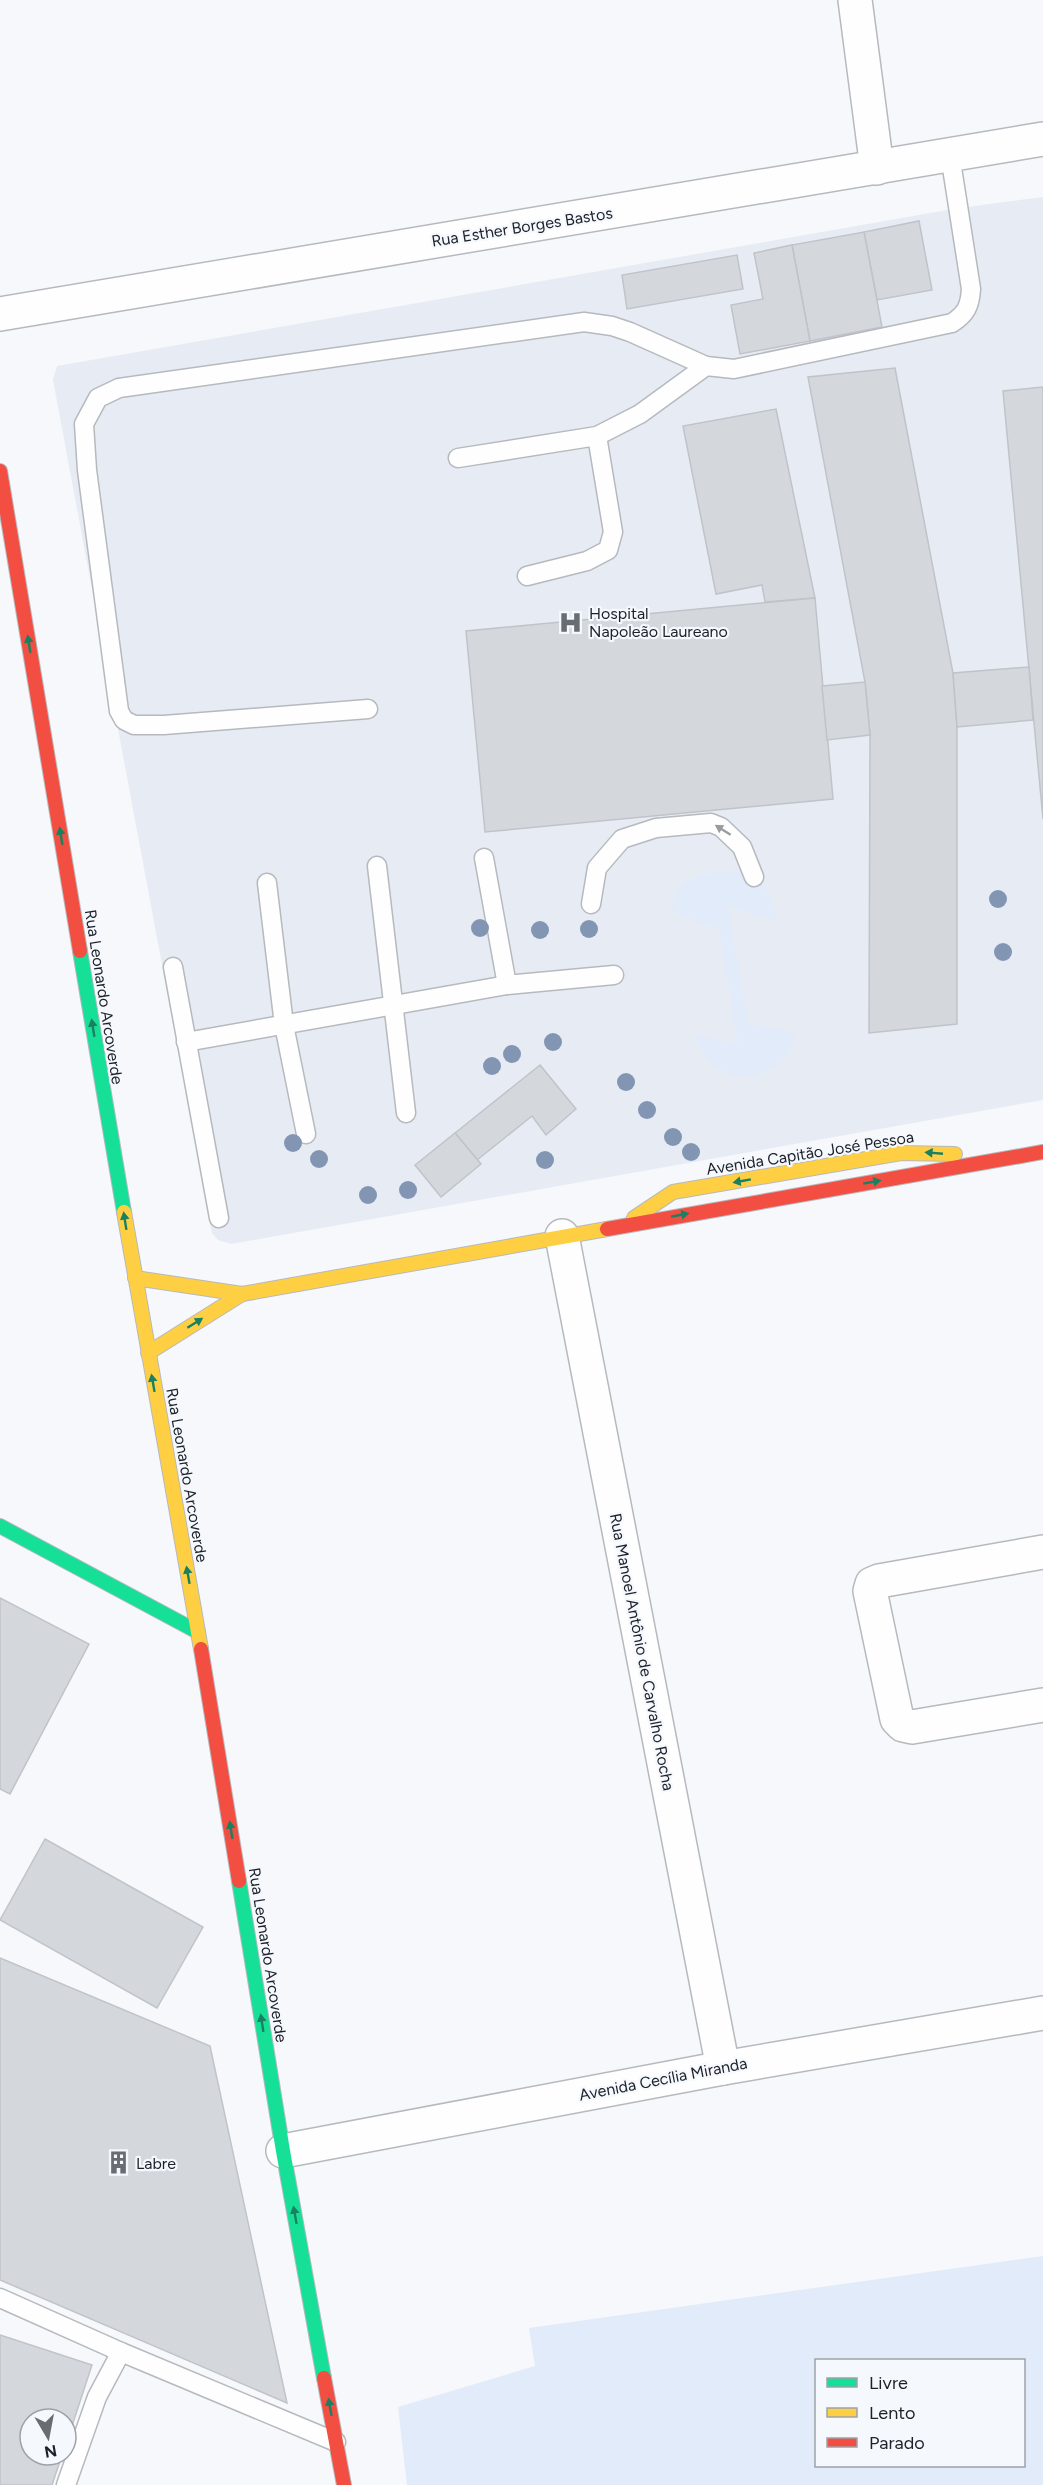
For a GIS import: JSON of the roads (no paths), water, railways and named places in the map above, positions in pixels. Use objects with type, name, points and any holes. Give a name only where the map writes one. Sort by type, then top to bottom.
[{"type":"street","points":[[855,0],[877,168]]},
{"type":"street","name":"Rua Esther Borges Bastos","points":[[0,314],[1043,139]]},
{"type":"street","name":"Rua Leonardo Arcoverde","points":[[0,471],[135,1278],[198,1632],[283,2151],[344,2485]]},
{"type":"street","name":"Avenida Capitão José Pessoa","points":[[622,1225],[673,1192],[901,1152],[1014,1158]]},
{"type":"street","name":"Avenida Capitão José Pessoa","points":[[135,1278],[242,1294],[1043,1152]]},
{"type":"street","name":"Rua Manoel Antônio de Carvalho Rocha","points":[[562,1236],[723,2068]]},
{"type":"street","name":"Avenida Capitão José Pessoa","points":[[148,1353],[242,1294]]},
{"type":"street","points":[[0,1526],[198,1632]]},
{"type":"street","points":[[1043,1552],[879,1581],[872,1584],[870,1591],[897,1719],[903,1725],[912,1727],[1043,1705]]},
{"type":"street","name":"Avenida Cecília Miranda","points":[[283,2151],[723,2068],[1043,2013]]},
{"type":"lane","points":[[368,709],[164,725],[134,725],[124,720],[119,711],[87,470],[84,424],[98,398],[119,388],[584,322],[612,326],[630,332],[706,366],[734,369],[952,323],[963,316],[970,304],[971,289],[950,155]]},
{"type":"lane","points":[[458,458],[597,436],[640,414],[706,366]]},
{"type":"lane","points":[[527,576],[587,561],[608,550],[613,532],[597,436]]},
{"type":"lane","points":[[591,904],[597,868],[622,839],[656,828],[711,823],[721,827],[742,847],[754,877]]},
{"type":"lane","points":[[484,858],[507,985]]},
{"type":"lane","points":[[377,866],[406,1113]]},
{"type":"lane","points":[[267,883],[284,1025],[306,1134]]},
{"type":"lane","points":[[173,967],[219,1218]]},
{"type":"lane","points":[[186,1042],[507,985],[614,975]]},
{"type":"lane","points":[[0,2298],[288,2424],[336,2442]]},
{"type":"lane","points":[[66,2485],[97,2397],[121,2352]]},
{"type":"place","name":"Hospital Napoleão Laureano","points":[[571,622]]},
{"type":"place","name":"Labre","points":[[118,2163]]}]
